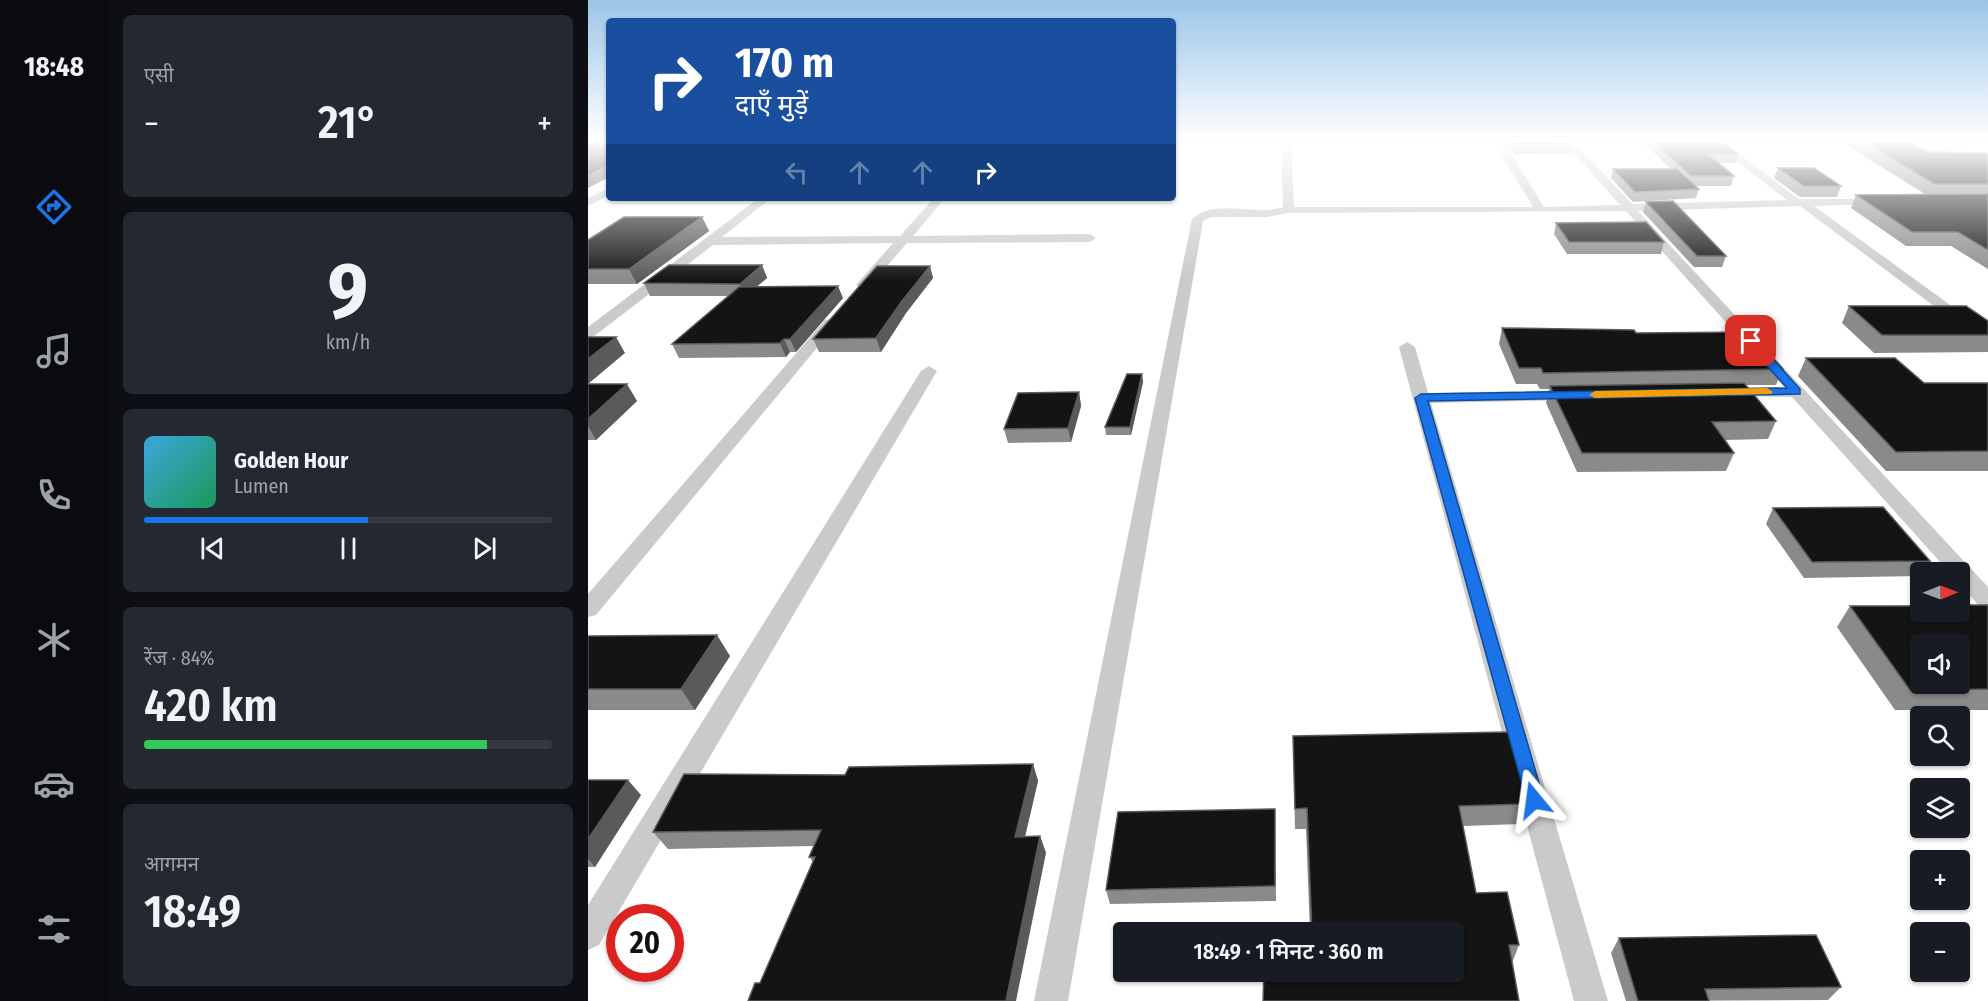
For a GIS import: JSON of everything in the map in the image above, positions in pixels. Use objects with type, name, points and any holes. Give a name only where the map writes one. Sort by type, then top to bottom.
[{"type":"lane","points":[[1287,210],[1290,206],[1289,188]]},
{"type":"lane","points":[[1527,188],[1541,210]]},
{"type":"lane","points":[[1611,188],[1988,602]]},
{"type":"lane","points":[[1779,188],[1977,331]]},
{"type":"lane","points":[[588,203],[606,193]]},
{"type":"lane","points":[[588,334],[762,201]]},
{"type":"lane","points":[[588,609],[846,304],[937,201]]},
{"type":"lane","points":[[1051,1001],[1198,219],[1212,214],[1287,210],[1541,210],[1894,201]]},
{"type":"lane","points":[[711,241],[1090,238]]},
{"type":"lane","points":[[1407,347],[1591,1001]]},
{"type":"lane","points":[[588,934],[929,372]]},
{"type":"lane","points":[[1713,393],[1796,392]]},
{"type":"lane","points":[[1421,398],[1595,395]]},
{"type":"building","points":[[1631,188],[1699,189],[1635,192]]},
{"type":"building","points":[[1988,194],[1988,250],[1958,232],[1912,232],[1856,195]]},
{"type":"building","points":[[1673,201],[1726,256],[1697,256],[1646,202]]},
{"type":"building","points":[[624,217],[702,217],[629,269],[588,269],[588,240]]},
{"type":"building","points":[[1646,222],[1664,242],[1569,242],[1556,223]]},
{"type":"building","points":[[669,265],[762,265],[740,284],[644,283]]},
{"type":"building","points":[[877,266],[930,266],[876,338],[813,339]]},
{"type":"building","points":[[838,286],[790,339],[784,339],[780,343],[672,344],[739,287]]},
{"type":"building","points":[[1849,306],[1966,306],[1988,321],[1988,335],[1882,335]]},
{"type":"building","points":[[1502,328],[1634,330],[1636,333],[1749,332],[1783,369],[1543,373],[1541,368],[1519,368]]},
{"type":"building","points":[[588,337],[616,337],[588,359]]},
{"type":"building","points":[[1806,358],[1895,358],[1924,383],[1988,383],[1988,451],[1896,452]]},
{"type":"building","points":[[1127,374],[1142,374],[1130,427],[1105,427]]},
{"type":"building","points":[[1744,383],[1776,421],[1712,422],[1734,453],[1582,453],[1550,386]]},
{"type":"building","points":[[588,384],[627,384],[588,419]]},
{"type":"building","points":[[1079,392],[1068,428],[1004,429],[1018,393]]},
{"type":"building","points":[[1883,507],[1930,561],[1812,562],[1773,508]]},
{"type":"building","points":[[1970,605],[1988,605],[1988,689],[1970,689],[1970,634],[1910,634],[1910,690],[1850,606],[1910,606],[1910,622],[1970,622]]},
{"type":"building","points":[[717,635],[681,689],[588,689],[588,636]]},
{"type":"building","points":[[1508,732],[1528,804],[1459,806],[1476,893],[1507,892],[1519,945],[1509,945],[1519,1001],[1263,1001],[1264,982],[1464,982],[1464,922],[1312,922],[1307,808],[1295,809],[1293,736]]},
{"type":"building","points":[[1033,764],[1015,837],[1040,836],[1006,1001],[748,1001],[755,983],[760,983],[815,857],[809,857],[821,830],[653,832],[684,774],[845,775],[849,767]]},
{"type":"building","points":[[588,780],[628,780],[588,839]]},
{"type":"building","points":[[1275,809],[1275,886],[1106,890],[1118,812]]},
{"type":"building","points":[[1816,935],[1841,987],[1705,989],[1709,1001],[1638,1001],[1619,938]]},
{"type":"slow traffic","points":[[1595,395],[1767,392]]},
{"type":"route","points":[[1534,800],[1421,398],[1796,392],[1751,341]]}]
